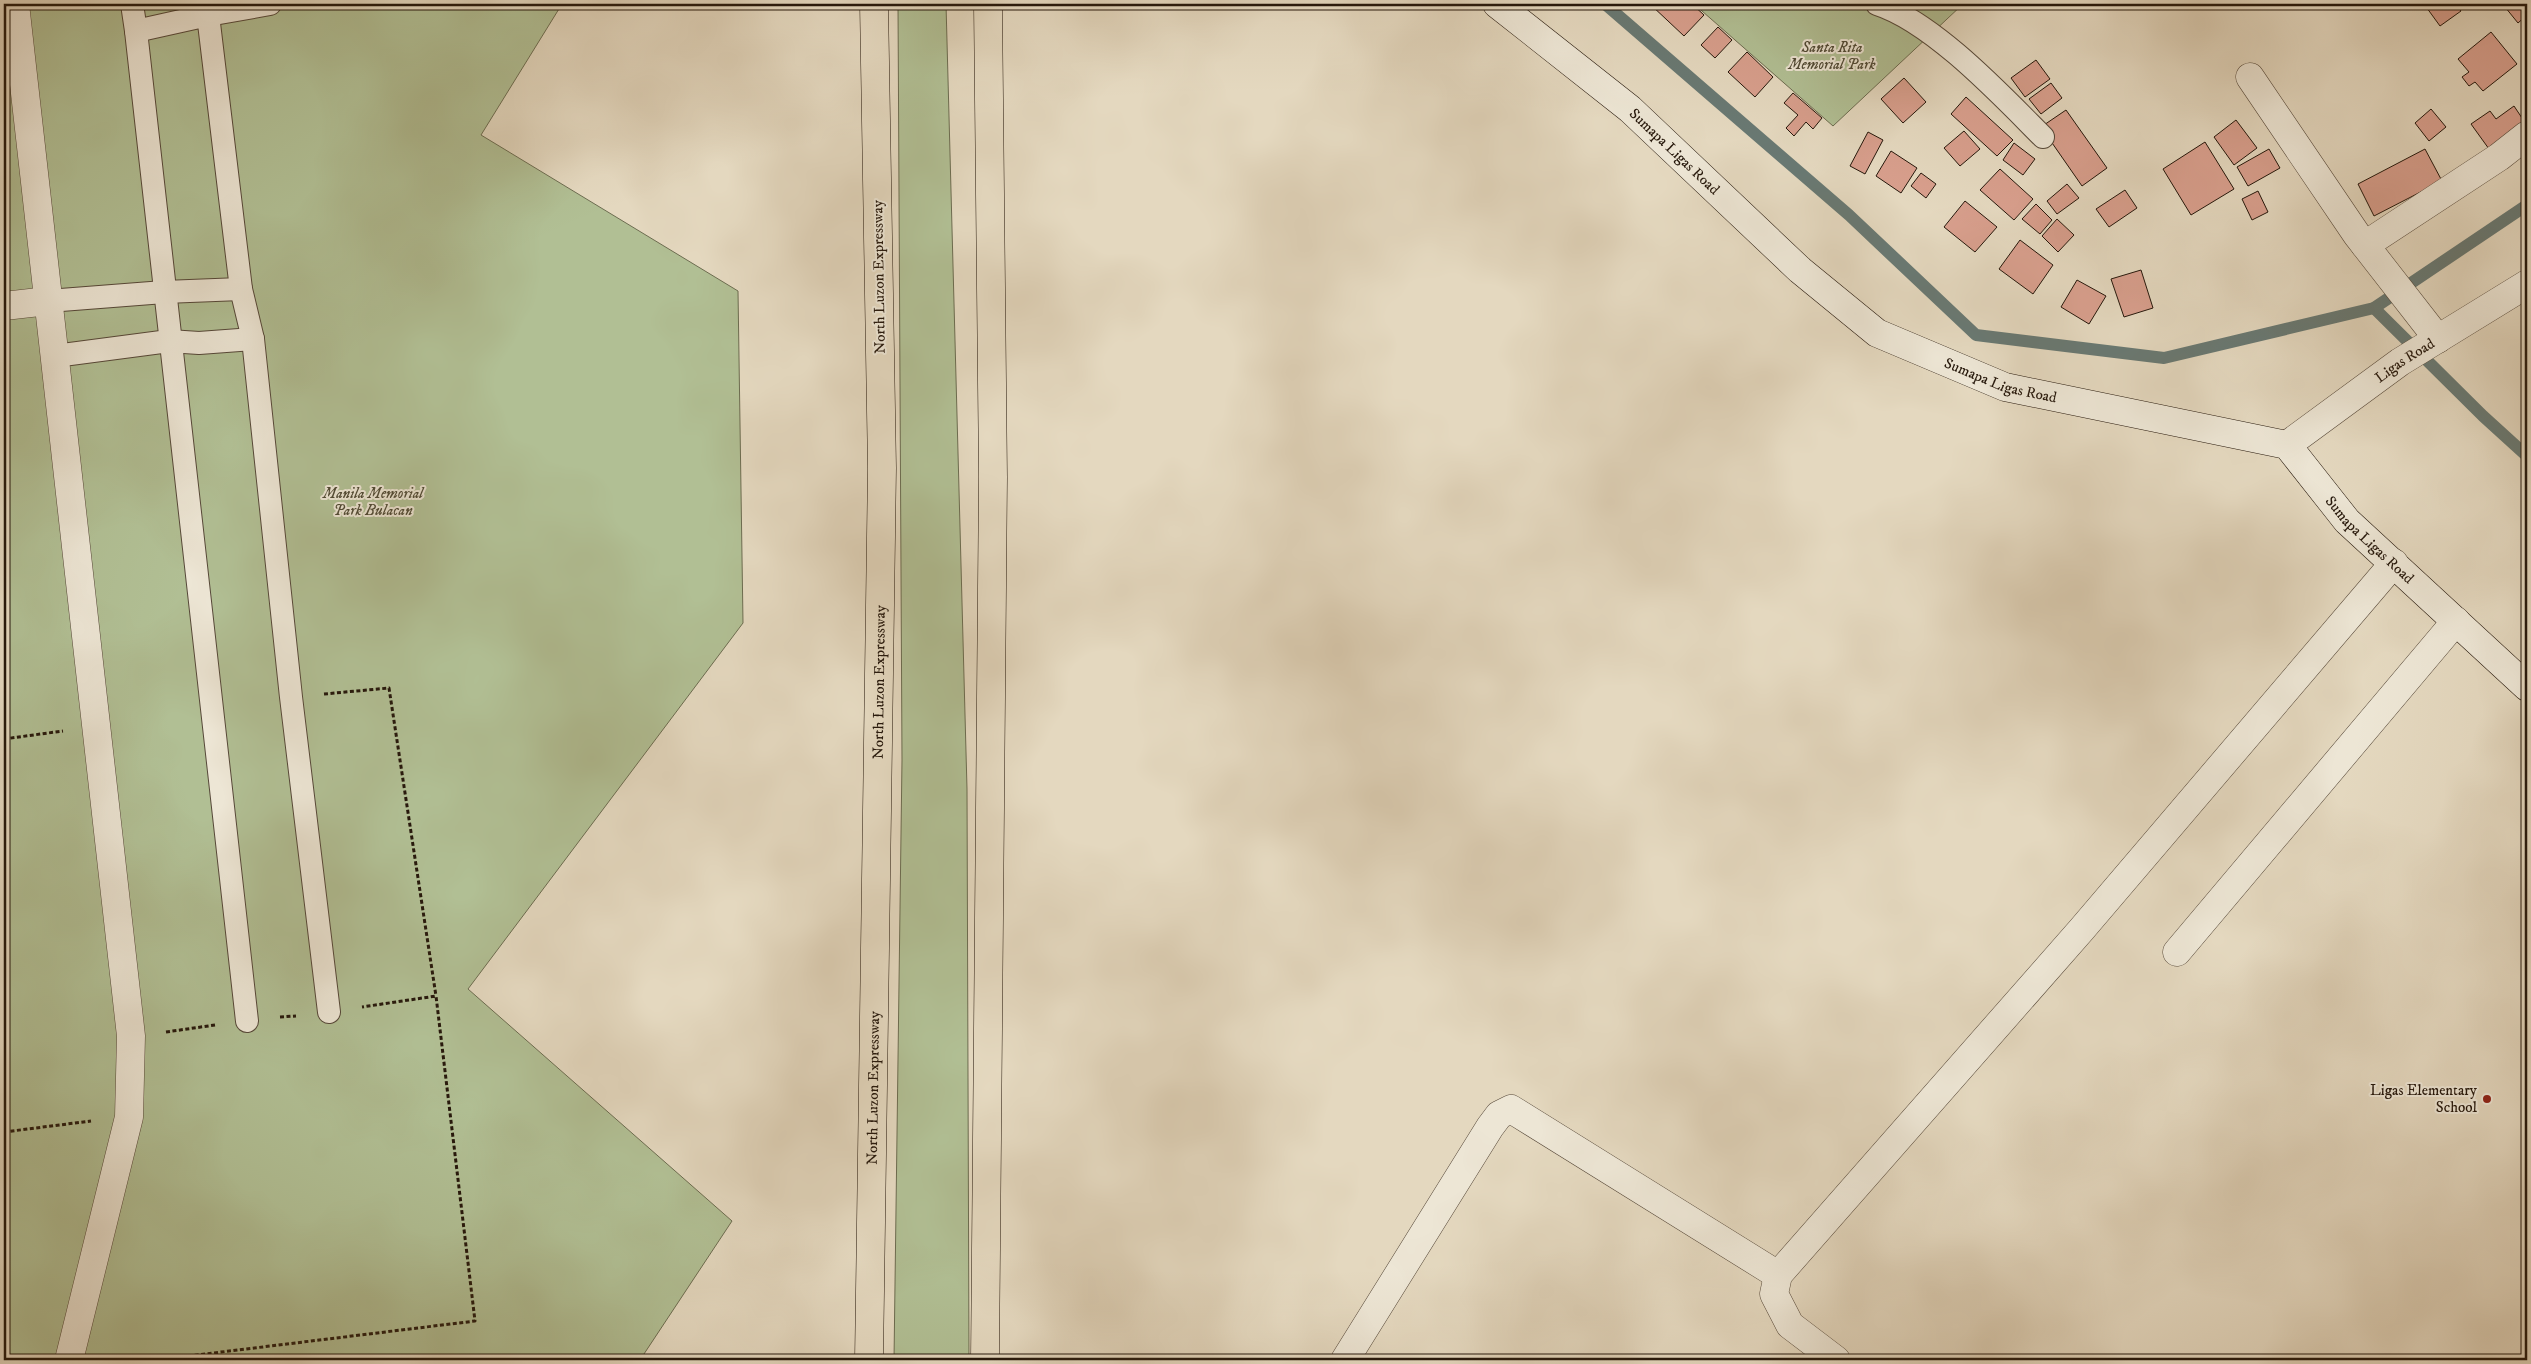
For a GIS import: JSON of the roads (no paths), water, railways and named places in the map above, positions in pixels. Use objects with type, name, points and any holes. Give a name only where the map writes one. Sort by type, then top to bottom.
[{"type":"highway","name":"North Luzon Expressway","points":[[869,1360],[882,468],[874,4]]},
{"type":"highway","points":[[985,1360],[993,487],[988,4]]},
{"type":"street","points":[[15,4],[131,1036],[129,1117],[69,1360]]},
{"type":"street","name":"Sumapa Ligas Road","points":[[1497,4],[1630,109],[1800,270],[1877,333],[2006,387],[2287,445],[2347,520],[2527,687]]},
{"type":"street","points":[[2250,77],[2365,245],[2430,330]]},
{"type":"street","points":[[2365,245],[2499,157],[2527,135]]},
{"type":"street","name":"Ligas Road","points":[[2287,445],[2400,362],[2430,330],[2527,284]]},
{"type":"street","points":[[4,306],[48,302]]},
{"type":"street","points":[[1836,1360],[1790,1325],[1774,1294],[1778,1275],[2088,921],[2394,563]]},
{"type":"street","points":[[2177,952],[2456,621]]},
{"type":"street","points":[[1345,1360],[1490,1127],[1499,1114],[1512,1108],[1778,1275]]},
{"type":"lane","points":[[132,4],[247,1021]]},
{"type":"lane","points":[[136,31],[270,4]]},
{"type":"lane","points":[[1885,5],[1932,34],[1996,89],[2043,137]]},
{"type":"lane","points":[[208,15],[241,289],[253,339],[291,697],[329,1012]]},
{"type":"lane","points":[[48,302],[164,292],[241,289]]},
{"type":"lane","points":[[55,356],[169,341],[199,343],[253,339]]},
{"type":"waterway","points":[[1605,4],[1849,215],[1976,335],[2164,358],[2374,308],[2527,205]]},
{"type":"waterway","points":[[2374,308],[2483,416],[2527,456]]},
{"type":"place","name":"Ligas Elementary School","points":[[2487,1099]]},
{"type":"park label","name":"Santa Rita Memorial Park","points":[[1832,56]]},
{"type":"park label","name":"Manila Memorial Park Bulacan","points":[[373,502]]}]
